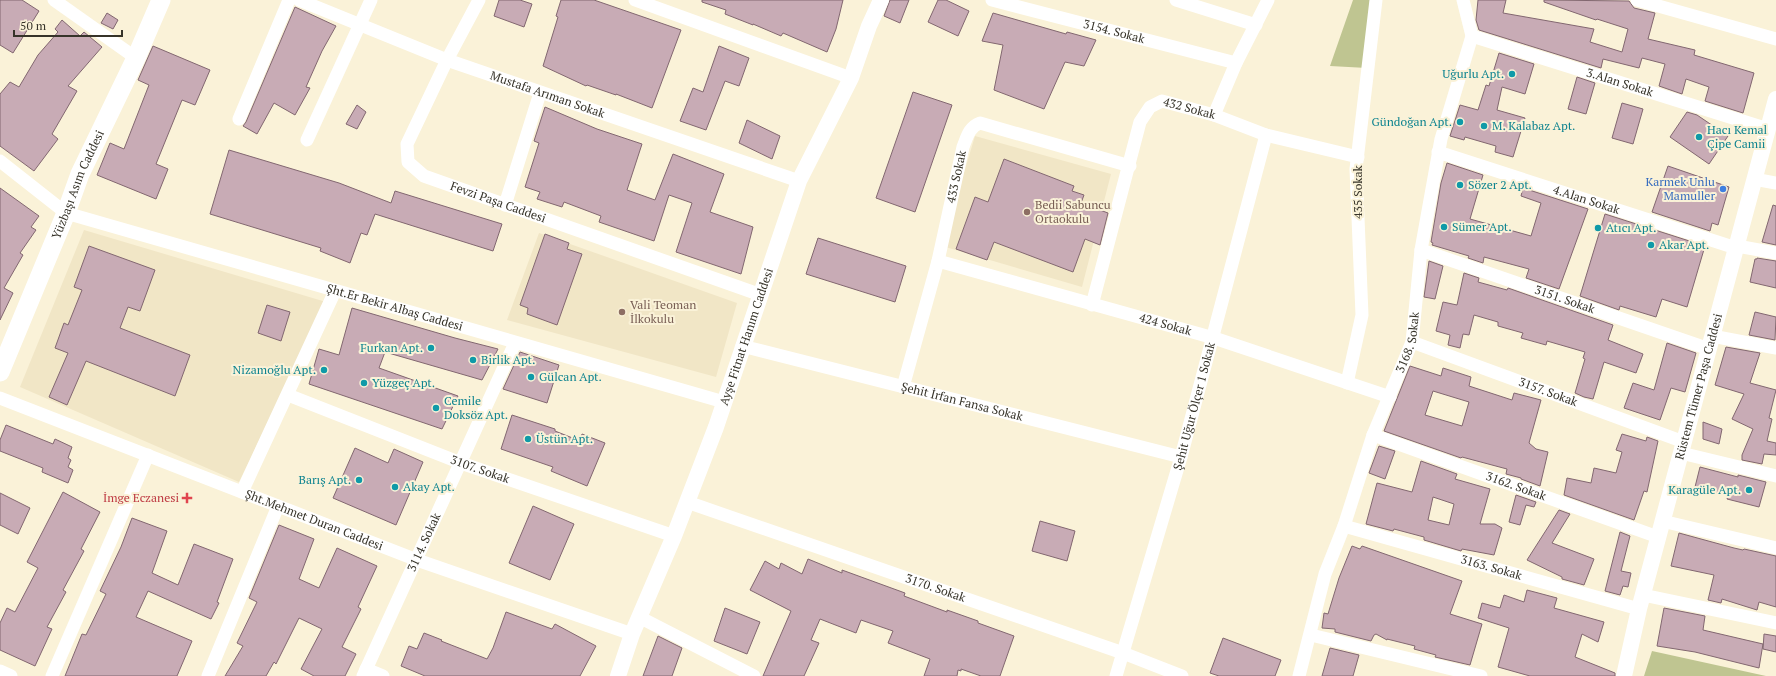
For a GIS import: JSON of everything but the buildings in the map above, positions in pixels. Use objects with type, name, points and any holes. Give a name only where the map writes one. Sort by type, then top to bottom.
[{"type":"main road","name":"Yüzbaşı Asım Caddesi","points":[[0,372],[66,213],[80,174],[136,58],[160,0]]},
{"type":"street","points":[[54,0],[136,58]]},
{"type":"street","points":[[238,119],[289,0]]},
{"type":"street","name":"Mustafa Arıman Sokak","points":[[299,0],[447,60],[799,181]]},
{"type":"street","points":[[307,140],[371,0]]},
{"type":"street","name":"Fevzi Paşa Caddesi","points":[[479,0],[447,60],[406,144],[408,162],[424,176],[761,295]]},
{"type":"street","points":[[634,0],[851,78]]},
{"type":"street","name":"Ayşe Fitnat Hanım Caddesi","points":[[618,676],[632,634],[674,536],[724,402],[799,181],[851,78],[869,26],[881,0]]},
{"type":"street","name":"3154. Sokak","points":[[992,0],[1236,63]]},
{"type":"street","points":[[1176,0],[1256,25]]},
{"type":"street","points":[[1214,115],[1236,63],[1268,0]]},
{"type":"street","name":"435 Sokak","points":[[1347,383],[1362,315],[1356,169],[1376,0]]},
{"type":"street","points":[[1463,0],[1472,36]]},
{"type":"street","points":[[1637,0],[1776,39]]},
{"type":"street","name":"3.Alan Sokak","points":[[1472,36],[1768,129]]},
{"type":"street","name":"3168. Sokak","points":[[1299,676],[1311,635],[1325,574],[1344,526],[1373,435],[1412,342],[1420,250],[1438,152],[1472,36]]},
{"type":"street","points":[[505,205],[540,93]]},
{"type":"street","name":"Rüstem Tümer Paşa Caddesi","points":[[1624,676],[1662,521],[1776,99]]},
{"type":"street","name":"432 Sokak","points":[[1092,305],[1130,166],[1140,122],[1150,107],[1162,102],[1214,115],[1266,135],[1358,157]]},
{"type":"street","name":"433 Sokak","points":[[903,387],[938,261],[963,147],[969,132],[975,125],[980,124],[1130,166]]},
{"type":"street","name":"Şehit Uğur Ölçer 1 Sokak","points":[[1116,676],[1181,457],[1214,338],[1266,135]]},
{"type":"street","name":"4.Alan Sokak","points":[[1438,152],[1736,247],[1776,253]]},
{"type":"street","points":[[0,161],[66,213]]},
{"type":"street","points":[[1754,179],[1776,183]]},
{"type":"street","name":"Şht.Er Bekir Albaş Caddesi","points":[[66,213],[724,402]]},
{"type":"street","name":"3151. Sokak","points":[[1420,250],[1710,343],[1776,348]]},
{"type":"street","name":"424 Sokak","points":[[938,261],[1214,338],[1390,397]]},
{"type":"street","points":[[242,492],[335,291]]},
{"type":"street","name":"3157. Sokak","points":[[1412,342],[1682,448],[1776,476]]},
{"type":"street","name":"3114. Sokak","points":[[364,672],[417,560],[515,343]]},
{"type":"street","name":"Şehit İrfan Fansa Sokak","points":[[742,346],[1181,457]]},
{"type":"street","name":"3107. Sokak","points":[[288,395],[461,463],[674,536]]},
{"type":"street","name":"Şht.Mehmet Duran Caddesi","points":[[0,398],[417,560],[632,634]]},
{"type":"street","name":"3162. Sokak","points":[[1373,435],[1658,537]]},
{"type":"street","points":[[52,676],[148,455]]},
{"type":"street","name":"3170. Sokak","points":[[687,502],[1123,653],[1182,676]]},
{"type":"street","points":[[208,676],[278,506]]},
{"type":"street","points":[[1662,521],[1776,548]]},
{"type":"street","name":"3163. Sokak","points":[[1344,526],[1641,602],[1776,623]]},
{"type":"street","points":[[639,617],[754,676]]},
{"type":"street","points":[[1311,635],[1481,676]]},
{"type":"street","points":[[0,671],[11,676]]},
{"type":"street","points":[[364,672],[383,676]]},
{"type":"shaded area","name":"Bedii Sabuncu Ortaokulu","points":[[975,136],[1111,174],[1082,287],[942,246]]},
{"type":"shaded area","points":[[84,230],[326,302],[239,482],[20,387]]},
{"type":"shaded area","name":"Vali Teoman İlkokulu","points":[[539,233],[737,303],[716,377],[507,320]]},
{"type":"green space","points":[[1353,0],[1370,0],[1367,68],[1330,66]]},
{"type":"green space","points":[[1652,651],[1766,676],[1644,676]]},
{"type":"place","name":"Uğurlu Apt.","points":[[1512,74]]},
{"type":"place","name":"Gündoğan Apt.","points":[[1460,122]]},
{"type":"place","name":"M. Kalabaz Apt.","points":[[1484,126]]},
{"type":"place","name":"Hacı Kemal Çipe Camii","points":[[1699,137]]},
{"type":"place","name":"Sözer 2 Apt.","points":[[1460,185]]},
{"type":"place","name":"Karmek Unlu Mamuller","points":[[1723,189]]},
{"type":"place","name":"Bedii Sabuncu Ortaokulu","points":[[1027,212]]},
{"type":"place","name":"Sümer Apt.","points":[[1444,227]]},
{"type":"place","name":"Atıcı Apt.","points":[[1598,228]]},
{"type":"place","name":"Akar Apt.","points":[[1651,245]]},
{"type":"place","name":"Vali Teoman İlkokulu","points":[[622,312]]},
{"type":"place","name":"Furkan Apt.","points":[[431,348]]},
{"type":"place","name":"Birlik Apt.","points":[[473,360]]},
{"type":"place","name":"Nizamoğlu Apt.","points":[[324,370]]},
{"type":"place","name":"Gülcan Apt.","points":[[531,377]]},
{"type":"place","name":"Yüzgeç Apt.","points":[[364,383]]},
{"type":"place","name":"Cemile Doksöz Apt.","points":[[436,408]]},
{"type":"place","name":"Üstün Apt.","points":[[528,439]]},
{"type":"place","name":"Barış Apt.","points":[[359,480]]},
{"type":"place","name":"Akay Apt.","points":[[395,487]]},
{"type":"place","name":"Karagüle Apt.","points":[[1749,490]]},
{"type":"place","name":"İmge Eczanesi","points":[[187,498]]}]
